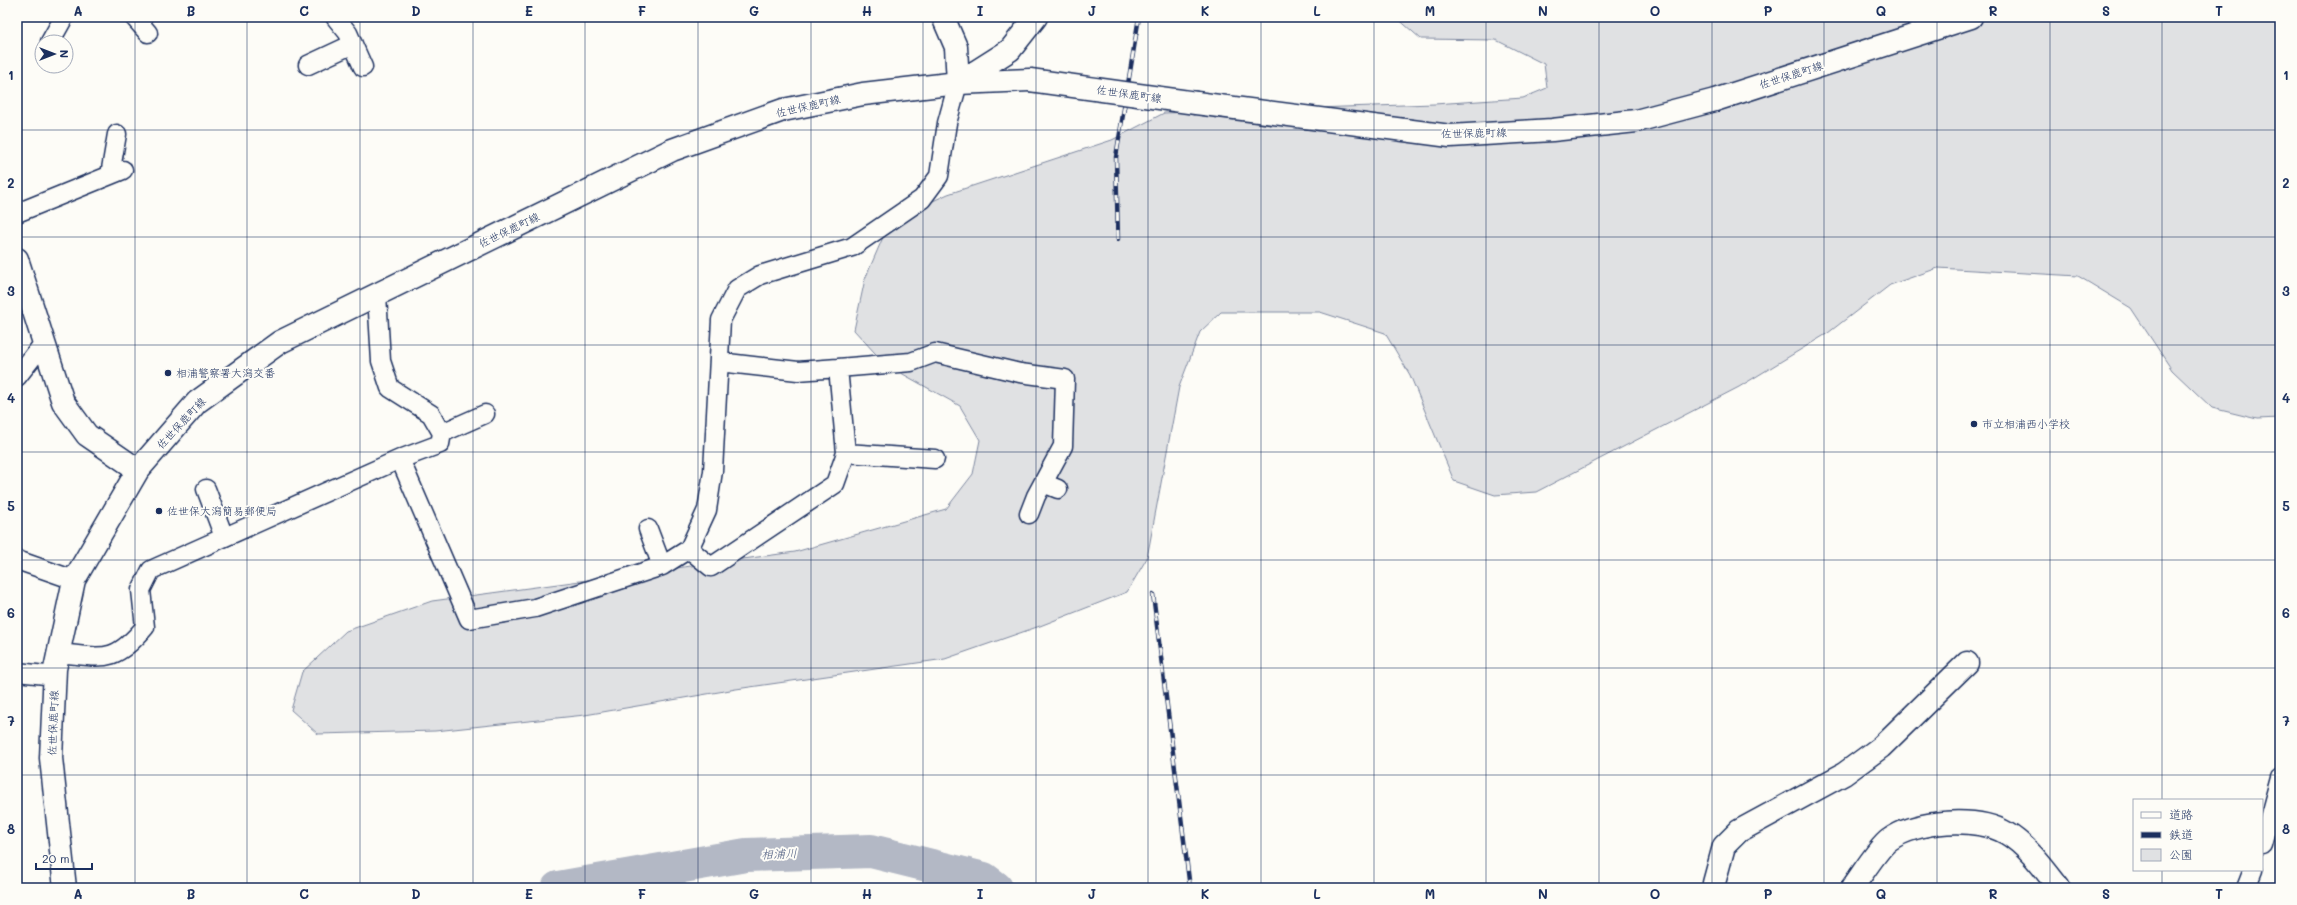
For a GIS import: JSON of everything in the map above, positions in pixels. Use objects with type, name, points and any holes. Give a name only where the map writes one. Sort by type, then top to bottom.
[{"type":"main road","points":[[943,17],[956,47],[958,83],[1010,50],[1036,17]]},
{"type":"main road","name":"佐世保鹿町線","points":[[65,888],[51,758],[54,676],[58,653],[74,580],[138,470],[197,402],[280,342],[672,150],[783,110],[864,94],[958,83],[1030,80],[1450,136],[1552,130],[1636,121],[1715,100],[1971,17]]},
{"type":"main road","points":[[17,263],[63,402],[88,435],[138,470]]},
{"type":"main road","points":[[1716,888],[1714,884],[1724,846],[1739,831],[1844,774],[1881,747],[1967,663]]},
{"type":"main road","points":[[1852,888],[1889,840],[1922,825],[1969,822],[2006,833],[2040,864],[2059,888]]},
{"type":"street","points":[[54,34],[64,17]]},
{"type":"street","points":[[134,17],[148,33]]},
{"type":"street","points":[[335,17],[348,33],[364,67]]},
{"type":"street","points":[[308,65],[353,44]]},
{"type":"street","points":[[400,459],[469,619],[535,608],[662,566],[689,549],[707,510],[713,471],[721,320],[737,289],[760,275],[852,247],[922,199],[939,176],[947,123],[958,83]]},
{"type":"street","points":[[17,213],[117,172],[117,134]]},
{"type":"street","points":[[58,653],[107,657],[130,645],[145,627],[141,590],[151,570],[400,459],[440,444],[442,433],[431,414],[390,388],[381,361],[378,295]]},
{"type":"street","points":[[17,377],[43,344]]},
{"type":"street","points":[[719,362],[798,371],[911,362],[935,353],[1020,373],[1065,379],[1063,446],[1050,486],[1029,514]]},
{"type":"street","points":[[689,549],[711,567],[834,484],[846,453],[838,368]]},
{"type":"street","points":[[442,433],[484,414]]},
{"type":"street","points":[[846,453],[935,459]]},
{"type":"street","points":[[206,489],[224,537]]},
{"type":"street","points":[[648,530],[662,566]]},
{"type":"street","points":[[17,560],[74,580]]},
{"type":"street","points":[[17,672],[54,676]]},
{"type":"street","points":[[2263,840],[2280,778]]},
{"type":"street","points":[[2246,888],[2253,871]]},
{"type":"green space","points":[[1396,17],[2280,17],[2280,418],[2257,419],[2212,408],[2172,370],[2131,308],[2078,276],[1938,268],[1890,285],[1828,333],[1739,387],[1536,492],[1495,495],[1454,481],[1410,375],[1385,333],[1320,312],[1221,312],[1200,332],[1179,387],[1147,558],[1127,592],[1040,626],[945,659],[736,689],[585,715],[435,731],[318,734],[291,710],[302,672],[346,631],[432,601],[795,552],[946,509],[973,474],[980,440],[960,406],[885,364],[854,330],[865,279],[890,221],[948,194],[1112,140],[1164,113],[1434,104],[1523,98],[1547,88],[1544,64],[1496,40],[1421,39]]},
{"type":"waterway","name":"相浦川","points":[[558,888],[746,855],[871,851],[984,879],[996,888]]},
{"type":"railway","points":[[1118,239],[1116,157],[1139,17]]},
{"type":"railway","points":[[1153,594],[1190,888]]},
{"type":"place","name":"相浦警察署大潟交番","points":[[168,373]]},
{"type":"place","name":"市立相浦西小学校","points":[[1974,424]]},
{"type":"place","name":"佐世保大潟簡易郵便局","points":[[159,511]]}]
